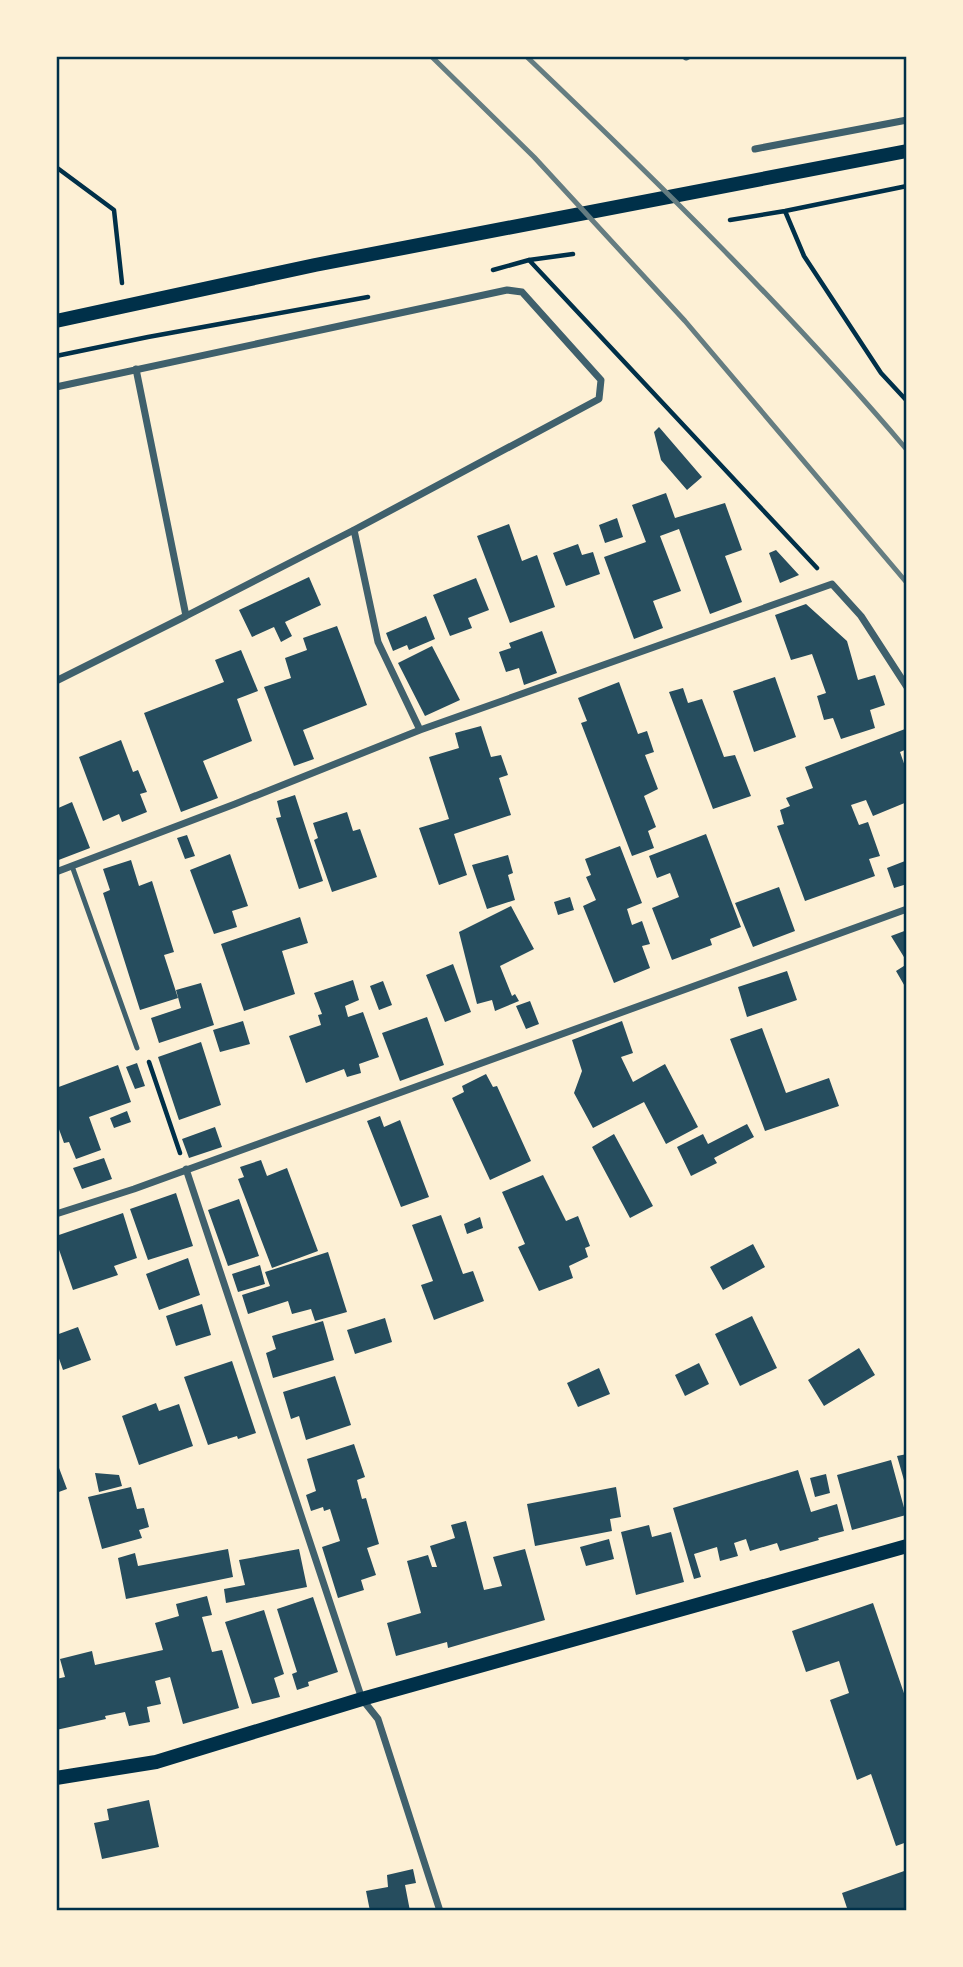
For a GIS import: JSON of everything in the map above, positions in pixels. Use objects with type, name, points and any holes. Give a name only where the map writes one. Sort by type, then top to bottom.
[{"type":"main road","points":[[56,321],[315,265],[907,151]]},
{"type":"main road","points":[[56,1778],[156,1762],[362,1699],[907,1546]]},
{"type":"street","points":[[755,149],[907,120]]},
{"type":"street","points":[[56,387],[507,290],[522,292],[601,380],[599,399],[354,530],[56,681]]},
{"type":"street","points":[[136,369],[186,616]]},
{"type":"street","points":[[354,530],[378,642],[420,730]]},
{"type":"street","points":[[56,872],[420,730],[832,584],[861,616],[907,687]]},
{"type":"street","points":[[56,1214],[134,1189],[907,909]]},
{"type":"street","points":[[186,1169],[362,1699],[378,1719],[440,1911]]},
{"type":"lane","points":[[72,866],[137,1048]]},
{"type":"path","points":[[56,167],[114,210],[122,283],[109,286]]},
{"type":"path","points":[[730,220],[907,186]]},
{"type":"path","points":[[785,211],[804,256],[881,373],[907,401]]},
{"type":"path","points":[[490,271],[529,260],[573,254]]},
{"type":"path","points":[[529,260],[832,584]]},
{"type":"path","points":[[56,356],[372,296]]},
{"type":"path","points":[[137,1048],[150,1062],[186,1169]]},
{"type":"building","points":[[659,427],[702,477],[687,490],[661,460],[654,432]]},
{"type":"building","points":[[666,493],[675,518],[725,503],[742,550],[725,556],[742,602],[710,614],[679,529],[660,536],[681,591],[653,601],[663,628],[634,639],[604,557],[646,542],[632,505]]},
{"type":"building","points":[[617,518],[623,537],[605,543],[599,525]]},
{"type":"building","points":[[509,524],[522,561],[537,555],[555,607],[510,623],[477,536]]},
{"type":"building","points":[[578,544],[582,555],[593,552],[600,574],[566,586],[553,553]]},
{"type":"building","points":[[776,550],[799,575],[780,583],[769,553]]},
{"type":"building","points":[[309,577],[321,605],[285,622],[292,636],[281,642],[274,627],[252,637],[239,610]]},
{"type":"building","points":[[476,578],[489,610],[468,618],[472,628],[450,636],[433,595]]},
{"type":"building","points":[[806,604],[847,641],[858,680],[875,675],[885,705],[870,710],[875,728],[841,739],[833,718],[824,720],[817,696],[826,693],[812,654],[791,660],[775,615]]},
{"type":"building","points":[[426,616],[435,639],[409,650],[407,645],[393,651],[386,633]]},
{"type":"building","points":[[337,626],[367,705],[303,730],[314,759],[294,766],[264,687],[291,678],[285,658],[307,650],[303,638]]},
{"type":"building","points":[[542,631],[557,673],[524,685],[519,668],[506,672],[499,652],[511,648],[509,643]]},
{"type":"building","points":[[432,646],[460,700],[425,716],[398,663]]},
{"type":"building","points":[[241,650],[258,691],[237,699],[252,741],[203,761],[218,798],[181,812],[144,713],[224,682],[215,660]]},
{"type":"building","points":[[775,677],[796,737],[754,752],[733,691]]},
{"type":"building","points":[[619,682],[638,734],[647,731],[654,752],[645,755],[658,789],[644,796],[656,827],[648,831],[654,848],[632,856],[581,723],[587,721],[578,698]]},
{"type":"building","points":[[683,688],[688,703],[702,699],[724,757],[735,755],[751,796],[713,809],[669,692]]},
{"type":"building","points":[[481,726],[491,757],[501,755],[508,775],[499,778],[511,815],[454,834],[467,875],[439,885],[419,828],[449,819],[429,757],[459,748],[455,733]]},
{"type":"building","points":[[905,729],[907,749],[900,752],[907,772],[907,802],[873,816],[866,800],[851,805],[859,825],[868,822],[880,856],[869,859],[875,876],[805,901],[777,826],[784,824],[780,810],[790,806],[786,798],[813,788],[805,767]]},
{"type":"building","points":[[121,740],[133,772],[138,770],[147,792],[140,794],[147,812],[122,822],[119,814],[103,821],[79,757]]},
{"type":"building","points":[[295,795],[323,881],[299,889],[276,818],[281,817],[277,801]]},
{"type":"building","points":[[72,802],[90,848],[56,861],[56,809]]},
{"type":"building","points":[[347,812],[353,831],[360,829],[377,877],[332,892],[314,840],[318,838],[313,823]]},
{"type":"building","points":[[706,834],[741,927],[710,939],[712,945],[672,960],[652,908],[679,897],[670,873],[657,878],[649,856]]},
{"type":"building","points":[[187,835],[195,856],[185,859],[177,838]]},
{"type":"building","points":[[620,846],[642,903],[627,909],[632,925],[642,921],[650,944],[642,946],[650,968],[614,983],[583,906],[596,900],[586,877],[591,875],[585,859]]},
{"type":"building","points":[[230,854],[248,906],[232,911],[237,927],[214,934],[190,870]]},
{"type":"building","points":[[508,855],[513,873],[508,875],[515,900],[487,909],[472,865]]},
{"type":"building","points":[[131,860],[139,886],[152,881],[174,952],[164,955],[178,998],[140,1010],[103,893],[110,890],[103,869]]},
{"type":"building","points":[[905,861],[907,884],[894,888],[887,868]]},
{"type":"building","points":[[779,887],[795,931],[753,947],[735,903]]},
{"type":"building","points":[[570,897],[574,910],[558,915],[554,902]]},
{"type":"building","points":[[511,906],[534,949],[500,966],[512,996],[515,994],[519,1001],[495,1011],[492,1000],[477,1004],[459,932]]},
{"type":"building","points":[[300,917],[308,943],[282,951],[295,994],[244,1011],[221,944]]},
{"type":"building","points":[[907,930],[907,962],[891,936]]},
{"type":"building","points":[[453,964],[471,1012],[445,1022],[426,975]]},
{"type":"building","points":[[907,964],[907,990],[896,971]]},
{"type":"building","points":[[787,971],[797,1000],[747,1017],[738,987]]},
{"type":"building","points":[[353,980],[359,1000],[345,1006],[348,1017],[363,1012],[379,1057],[359,1064],[361,1073],[347,1077],[344,1069],[306,1083],[289,1036],[321,1025],[318,1015],[322,1014],[314,993]]},
{"type":"building","points":[[383,981],[392,1005],[379,1010],[370,986]]},
{"type":"building","points":[[201,983],[214,1025],[159,1043],[151,1018],[181,1008],[176,990]]},
{"type":"building","points":[[530,1001],[539,1024],[526,1029],[516,1006]]},
{"type":"building","points":[[427,1017],[444,1065],[400,1081],[382,1033]]},
{"type":"building","points":[[243,1021],[250,1044],[220,1052],[213,1030]]},
{"type":"building","points":[[622,1021],[633,1053],[621,1057],[633,1082],[665,1064],[698,1127],[666,1144],[644,1102],[593,1128],[574,1093],[582,1071],[572,1040]]},
{"type":"building","points":[[762,1028],[786,1093],[829,1078],[839,1106],[765,1131],[730,1039]]},
{"type":"building","points":[[201,1042],[221,1105],[179,1120],[158,1057]]},
{"type":"building","points":[[137,1063],[145,1086],[135,1089],[126,1067]]},
{"type":"building","points":[[118,1065],[131,1102],[89,1117],[101,1150],[76,1159],[69,1142],[64,1143],[56,1121],[56,1088]]},
{"type":"building","points":[[486,1074],[493,1087],[497,1086],[531,1161],[490,1180],[452,1098],[464,1092],[462,1086]]},
{"type":"building","points":[[127,1111],[131,1122],[114,1128],[110,1118]]},
{"type":"building","points":[[380,1116],[384,1127],[400,1120],[429,1197],[401,1207],[367,1121]]},
{"type":"building","points":[[747,1124],[754,1137],[714,1158],[717,1163],[691,1176],[677,1147],[703,1134],[708,1144]]},
{"type":"building","points":[[215,1127],[222,1147],[189,1158],[182,1139]]},
{"type":"building","points":[[614,1134],[653,1206],[630,1218],[592,1147]]},
{"type":"building","points":[[104,1158],[112,1179],[82,1189],[73,1168]]},
{"type":"building","points":[[261,1160],[267,1176],[287,1168],[318,1251],[272,1268],[238,1179],[244,1177],[240,1167]]},
{"type":"building","points":[[543,1175],[566,1221],[578,1216],[590,1246],[585,1248],[588,1257],[569,1266],[573,1278],[539,1291],[518,1247],[525,1244],[502,1192]]},
{"type":"building","points":[[176,1193],[193,1246],[148,1260],[130,1209]]},
{"type":"building","points":[[239,1199],[259,1256],[228,1266],[208,1210]]},
{"type":"building","points":[[123,1213],[137,1258],[114,1266],[118,1275],[73,1290],[56,1236]]},
{"type":"building","points":[[441,1215],[463,1274],[473,1271],[484,1301],[434,1320],[421,1285],[433,1281],[412,1225]]},
{"type":"building","points":[[480,1217],[483,1228],[467,1234],[464,1224]]},
{"type":"building","points":[[753,1244],[765,1267],[723,1290],[710,1267]]},
{"type":"building","points":[[328,1252],[347,1312],[315,1321],[311,1309],[292,1314],[288,1301],[248,1314],[242,1295],[270,1286],[265,1272]]},
{"type":"building","points":[[188,1258],[200,1295],[159,1310],[146,1274]]},
{"type":"building","points":[[260,1265],[265,1284],[238,1292],[232,1274]]},
{"type":"building","points":[[202,1304],[211,1335],[176,1346],[166,1316]]},
{"type":"building","points":[[752,1316],[777,1368],[740,1386],[715,1334]]},
{"type":"building","points":[[385,1318],[392,1342],[355,1354],[347,1330]]},
{"type":"building","points":[[323,1321],[334,1360],[273,1378],[266,1353],[276,1349],[272,1336]]},
{"type":"building","points":[[78,1327],[91,1360],[63,1370],[56,1350],[56,1335]]},
{"type":"building","points":[[859,1348],[875,1375],[824,1406],[808,1380]]},
{"type":"building","points":[[232,1361],[256,1433],[208,1445],[184,1377]]},
{"type":"building","points":[[699,1363],[709,1384],[685,1396],[675,1375]]},
{"type":"building","points":[[599,1368],[610,1394],[578,1407],[567,1383]]},
{"type":"building","points":[[335,1376],[351,1425],[306,1440],[299,1416],[291,1419],[283,1392]]},
{"type":"building","points":[[156,1403],[159,1411],[179,1404],[193,1446],[139,1465],[122,1416]]},
{"type":"building","points":[[354,1444],[365,1477],[357,1480],[362,1499],[366,1498],[379,1544],[367,1548],[376,1575],[361,1580],[364,1590],[338,1598],[322,1547],[340,1541],[330,1509],[324,1511],[323,1507],[311,1511],[306,1495],[316,1491],[307,1459]]},
{"type":"building","points":[[907,1454],[907,1486],[906,1487],[897,1456]]},
{"type":"building","points":[[56,1460],[67,1489],[56,1493]]},
{"type":"building","points":[[891,1460],[906,1515],[852,1530],[837,1475]]},
{"type":"building","points":[[798,1470],[811,1512],[837,1504],[844,1531],[780,1551],[777,1543],[750,1551],[746,1539],[734,1543],[738,1556],[720,1561],[717,1547],[694,1554],[701,1577],[694,1579],[673,1508]]},
{"type":"building","points":[[95,1473],[119,1475],[122,1486],[99,1492]]},
{"type":"building","points":[[826,1474],[830,1493],[815,1497],[810,1478]]},
{"type":"building","points":[[131,1487],[137,1509],[144,1508],[149,1527],[139,1530],[142,1538],[102,1549],[88,1497]]},
{"type":"building","points":[[616,1487],[621,1517],[610,1519],[612,1531],[535,1546],[527,1504]]},
{"type":"building","points":[[466,1521],[484,1590],[502,1586],[493,1557],[525,1549],[545,1620],[448,1648],[447,1642],[396,1656],[387,1623],[421,1613],[407,1561],[428,1555],[432,1567],[437,1567],[430,1546],[455,1538],[451,1525]]},
{"type":"building","points":[[649,1525],[652,1537],[671,1532],[684,1582],[636,1595],[621,1532]]},
{"type":"building","points":[[609,1539],[614,1559],[586,1566],[580,1547]]},
{"type":"building","points":[[228,1549],[233,1577],[126,1599],[118,1558],[135,1553],[138,1566]]},
{"type":"building","points":[[299,1549],[307,1587],[226,1603],[224,1589],[245,1585],[239,1560]]},
{"type":"building","points":[[207,1596],[212,1615],[202,1617],[212,1652],[222,1650],[239,1708],[183,1724],[170,1677],[155,1681],[161,1704],[147,1707],[150,1722],[129,1726],[125,1712],[56,1730],[56,1679],[65,1677],[60,1659],[92,1651],[95,1665],[163,1650],[155,1623],[179,1616],[176,1604]]},
{"type":"building","points":[[313,1597],[338,1672],[308,1682],[309,1686],[297,1690],[292,1674],[297,1672],[277,1609]]},
{"type":"building","points":[[873,1603],[907,1702],[907,1842],[896,1846],[871,1774],[857,1780],[830,1700],[849,1693],[839,1661],[806,1672],[792,1631]]},
{"type":"building","points":[[264,1610],[284,1674],[274,1678],[280,1697],[252,1704],[225,1622]]},
{"type":"building","points":[[149,1800],[159,1847],[102,1859],[94,1823],[109,1820],[107,1809]]},
{"type":"building","points":[[413,1869],[416,1883],[405,1885],[410,1911],[370,1911],[366,1891],[388,1887],[387,1875]]},
{"type":"building","points":[[907,1870],[907,1911],[848,1911],[842,1893]]},
{"type":"railway","points":[[431,56],[534,157],[685,321],[907,583]]},
{"type":"railway","points":[[526,56],[722,248],[907,450]]}]
